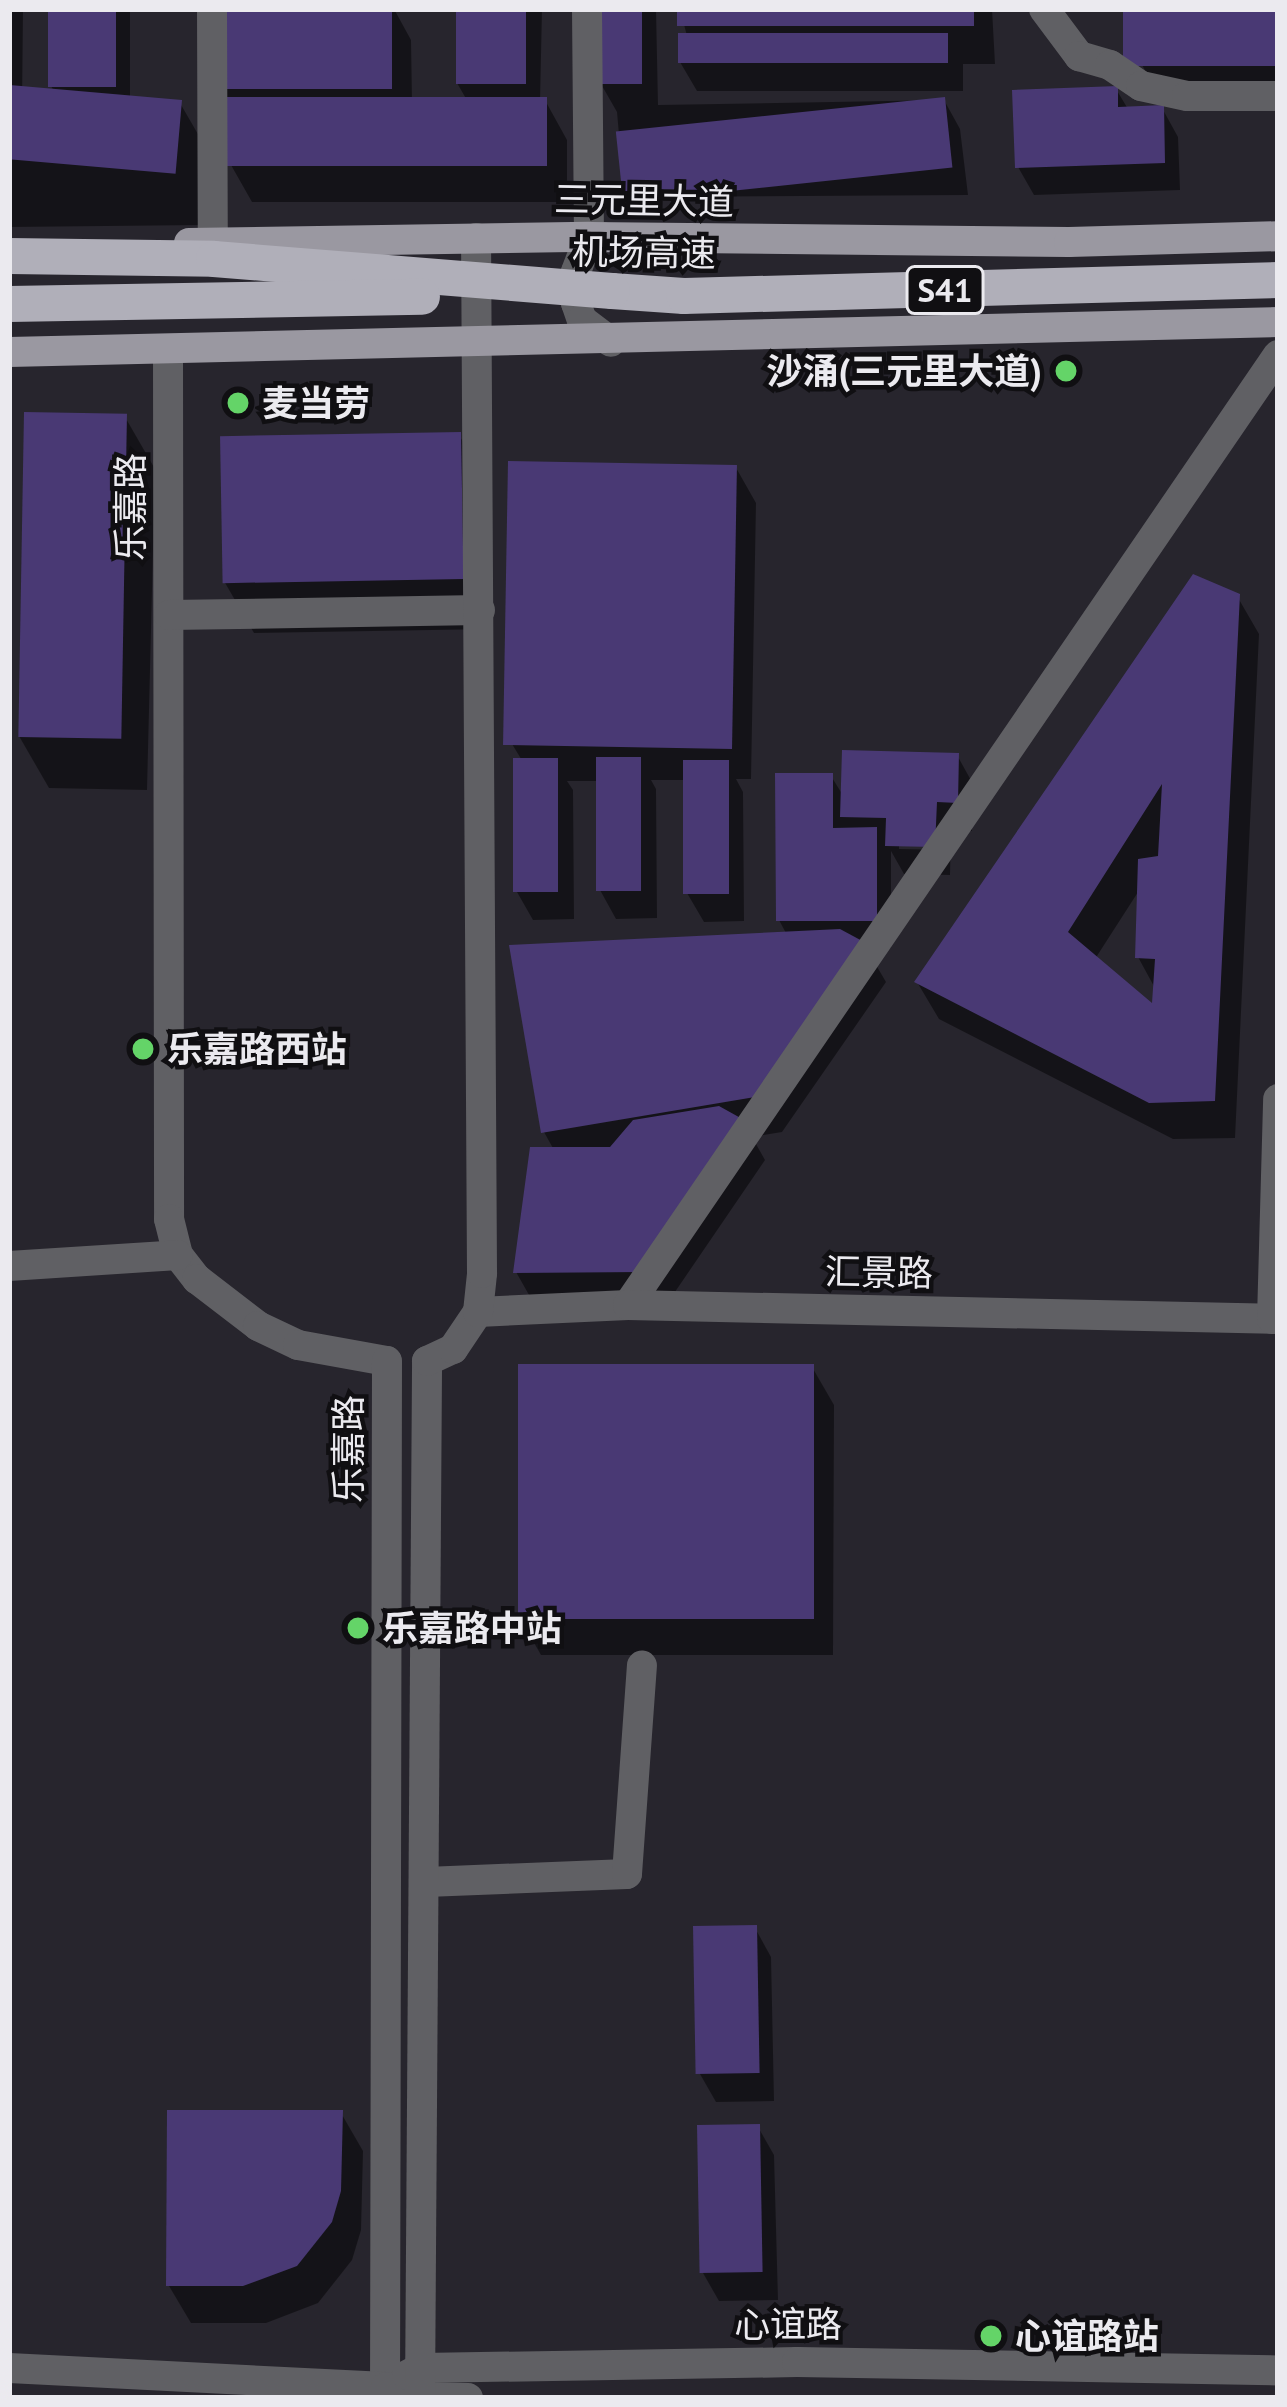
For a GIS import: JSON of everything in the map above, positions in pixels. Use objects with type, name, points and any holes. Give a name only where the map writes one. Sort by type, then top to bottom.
[{"type":"highway","points":[[9,253],[214,260],[612,292]]},
{"type":"highway","name":"机场高速","points":[[9,304],[612,292],[683,296],[1278,280]]},
{"type":"main road","name":"三元里大道","points":[[9,253],[476,238],[943,243],[1278,236]]},
{"type":"main road","points":[[9,352],[611,342],[1278,322]]},
{"type":"street","points":[[212,9],[213,243]]},
{"type":"street","points":[[587,9],[596,237],[584,248],[576,272],[576,303],[582,320],[611,342]]},
{"type":"street","points":[[1044,9],[1079,56],[1110,65],[1141,86],[1187,96],[1278,95]]},
{"type":"street","points":[[386,1360],[428,1360],[454,1349],[478,1312],[476,238]]},
{"type":"street","name":"乐嘉路","points":[[168,351],[167,1179],[178,1256],[225,1304],[258,1326],[298,1345],[386,1360],[386,2392]]},
{"type":"street","points":[[628,1305],[1278,355]]},
{"type":"street","points":[[169,615],[480,610]]},
{"type":"street","points":[[1275,1319],[1278,1099]]},
{"type":"street","points":[[9,1266],[178,1256]]},
{"type":"street","name":"汇景路","points":[[478,1312],[628,1305],[1275,1319]]},
{"type":"street","points":[[421,2388],[428,1360]]},
{"type":"street","points":[[426,1882],[627,1874],[642,1666]]},
{"type":"street","name":"心谊路","points":[[9,2368],[386,2392],[797,2362],[1278,2370]]},
{"type":"street","name":"心谊路","points":[[421,2388],[468,2398]]},
{"type":"building","points":[[48,9],[116,9],[116,87],[48,87]]},
{"type":"building","points":[[218,9],[392,9],[392,89],[218,89]]},
{"type":"building","points":[[456,9],[526,9],[526,84],[456,84]]},
{"type":"building","points":[[596,9],[642,9],[642,84],[596,84]]},
{"type":"building","points":[[677,9],[974,9],[974,26],[677,26]]},
{"type":"building","points":[[1123,9],[1278,9],[1278,66],[1123,66]]},
{"type":"building","points":[[678,33],[948,33],[948,63],[678,63]]},
{"type":"building","points":[[10,85],[182,100],[176,174],[9,159]]},
{"type":"building","points":[[1118,86],[1118,107],[1164,105],[1165,163],[1015,168],[1012,90]]},
{"type":"building","points":[[223,97],[547,97],[547,166],[223,166]]},
{"type":"building","points":[[945,97],[952,168],[623,202],[616,132]]},
{"type":"building","points":[[24,412],[127,414],[121,739],[18,737]]},
{"type":"building","points":[[461,432],[464,579],[223,583],[220,436]]},
{"type":"building","points":[[508,461],[737,465],[732,749],[503,745]]},
{"type":"building","points":[[1193,574],[1240,594],[1215,1101],[1149,1103],[914,982]],"holes":[[[1162,784],[1158,856],[1138,859],[1135,958],[1155,959],[1152,1003],[1068,932]]]},
{"type":"building","points":[[842,750],[959,753],[958,803],[937,802],[935,847],[885,846],[886,818],[840,817]]},
{"type":"building","points":[[596,757],[641,757],[641,891],[596,891]]},
{"type":"building","points":[[513,758],[558,758],[558,892],[513,892]]},
{"type":"building","points":[[683,760],[729,760],[729,894],[683,894]]},
{"type":"building","points":[[775,773],[833,773],[833,828],[877,827],[877,921],[776,921]]},
{"type":"building","points":[[840,929],[866,943],[761,1096],[541,1133],[509,945]]},
{"type":"building","points":[[719,1106],[746,1121],[643,1272],[513,1273],[530,1147],[610,1147],[633,1120]]},
{"type":"building","points":[[518,1364],[814,1364],[814,1619],[518,1619]]},
{"type":"building","points":[[757,1925],[760,2073],[696,2074],[693,1926]]},
{"type":"building","points":[[167,2110],[343,2110],[341,2191],[332,2222],[297,2266],[243,2286],[166,2286]]},
{"type":"building","points":[[760,2124],[763,2272],[700,2273],[697,2125]]},
{"type":"place","name":"沙涌(三元里大道)","points":[[1066,371]]},
{"type":"place","name":"麦当劳","points":[[238,403]]},
{"type":"place","name":"乐嘉路西站","points":[[143,1049]]},
{"type":"place","name":"乐嘉路中站","points":[[358,1628]]},
{"type":"place","name":"心谊路站","points":[[991,2336]]}]
